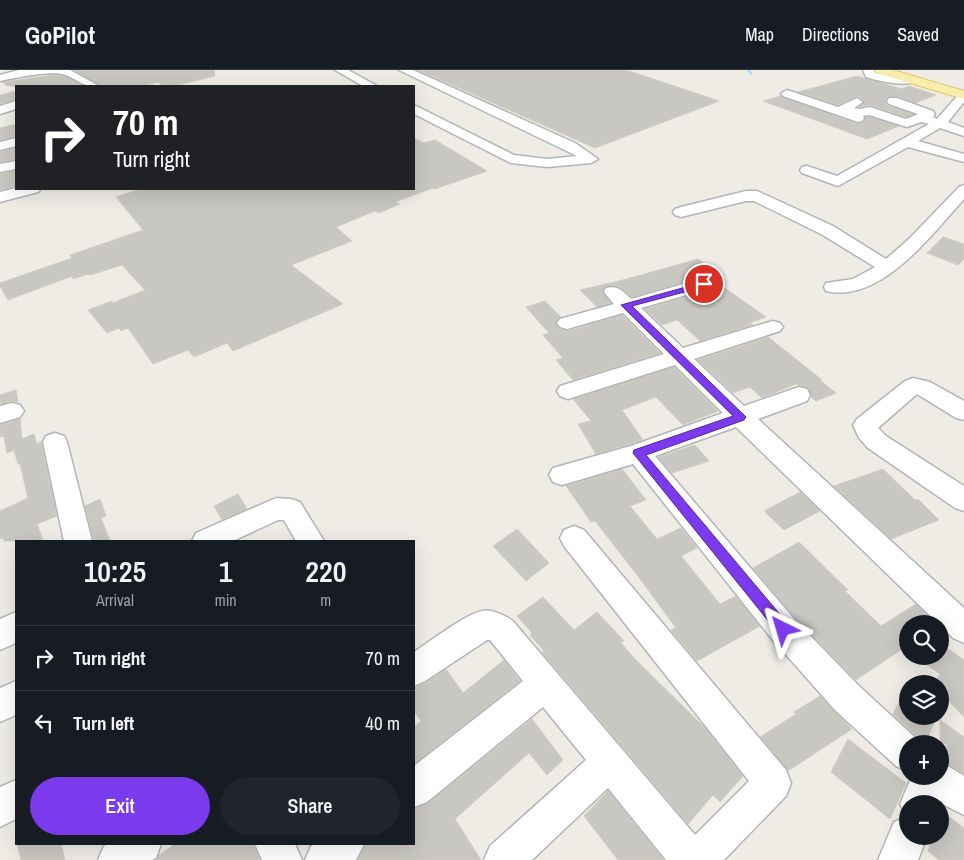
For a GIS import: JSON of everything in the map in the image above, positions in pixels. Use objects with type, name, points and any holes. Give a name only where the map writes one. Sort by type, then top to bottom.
[{"type":"main road","points":[[880,70],[963,96]]},
{"type":"main road","points":[[895,70],[963,96]]},
{"type":"street","points":[[4,70],[20,73],[38,84],[85,70]]},
{"type":"street","points":[[0,78],[20,73],[58,70],[73,75],[91,85]]},
{"type":"street","points":[[340,70],[369,85]]},
{"type":"street","points":[[404,70],[570,146],[590,159],[547,163],[511,159],[415,110]]},
{"type":"street","points":[[868,70],[870,75],[884,79],[912,80]]},
{"type":"street","points":[[418,77],[435,72]]},
{"type":"street","points":[[787,94],[912,141],[964,158]]},
{"type":"street","points":[[806,170],[838,182],[912,141],[940,123],[963,96]]},
{"type":"street","points":[[857,102],[843,108],[859,113],[869,110],[905,122],[921,118],[929,113],[893,101]]},
{"type":"street","points":[[877,103],[964,132]]},
{"type":"street","points":[[0,110],[15,106]]},
{"type":"street","points":[[0,146],[15,142]]},
{"type":"street","points":[[0,168],[15,165]]},
{"type":"street","points":[[0,197],[29,190]]},
{"type":"street","points":[[833,287],[858,284],[887,267],[964,190]]},
{"type":"street","points":[[681,212],[746,196],[757,196],[827,230],[887,267]]},
{"type":"street","points":[[844,269],[866,280]]},
{"type":"street","points":[[567,323],[619,298],[704,284]]},
{"type":"street","points":[[619,298],[740,417],[964,628]]},
{"type":"street","points":[[568,391],[773,327]]},
{"type":"street","points":[[964,412],[922,387],[913,386],[865,425],[867,432],[877,442],[964,500]]},
{"type":"street","points":[[562,475],[638,453],[799,395]]},
{"type":"street","points":[[55,442],[78,540]]},
{"type":"street","points":[[638,453],[783,629],[847,698],[899,746]]},
{"type":"street","points":[[208,540],[276,509],[284,509],[290,510],[297,518],[309,540]]},
{"type":"street","points":[[574,538],[773,783],[697,860]]},
{"type":"street","points":[[415,669],[483,625],[493,626],[501,630],[691,860]]},
{"type":"street","points":[[0,635],[15,628]]},
{"type":"street","points":[[415,788],[546,684]]},
{"type":"street","points":[[0,705],[15,698]]},
{"type":"street","points":[[504,860],[610,762]]},
{"type":"street","points":[[945,785],[964,797]]},
{"type":"street","points":[[0,808],[15,799]]},
{"type":"street","points":[[118,860],[140,845]]},
{"type":"street","points":[[141,845],[145,860]]},
{"type":"street","points":[[274,845],[282,860]]},
{"type":"street","points":[[325,860],[345,845]]},
{"type":"street","points":[[898,860],[904,845]]},
{"type":"building","points":[[74,70],[214,70],[215,76],[177,85],[162,85],[158,82],[146,85],[99,85]]},
{"type":"building","points":[[418,70],[626,70],[719,101],[595,148]]},
{"type":"building","points":[[56,75],[67,77],[82,85],[7,86],[2,82]]},
{"type":"building","points":[[857,76],[902,89],[909,86],[936,95],[915,103],[898,96],[887,97],[885,102],[888,106],[913,114],[906,117],[871,105],[859,107],[865,101],[858,96],[838,105],[798,92]]},
{"type":"building","points":[[15,91],[15,99],[0,104],[0,95]]},
{"type":"building","points":[[781,96],[857,124],[862,123],[866,117],[869,117],[899,126],[867,139],[763,101]]},
{"type":"building","points":[[15,124],[15,136],[0,140],[0,128]]},
{"type":"building","points":[[415,138],[424,143],[435,140],[487,171],[395,202],[400,204],[379,213],[375,211],[336,227],[352,241],[291,265],[343,304],[233,351],[227,343],[194,357],[188,350],[153,364],[128,328],[121,331],[119,328],[107,333],[88,310],[112,301],[113,303],[145,290],[122,265],[73,279],[72,276],[8,300],[0,286],[0,283],[72,258],[70,255],[143,230],[116,197],[138,190],[415,190]]},
{"type":"building","points":[[15,148],[15,159],[0,162],[0,152]]},
{"type":"building","points":[[15,171],[15,186],[0,190],[0,174]]},
{"type":"building","points":[[943,237],[964,244],[964,259],[958,265],[927,253]]},
{"type":"building","points":[[698,259],[719,274],[711,278],[703,276],[632,297],[618,286],[606,286],[603,293],[611,303],[597,307],[580,290],[627,279]]},
{"type":"building","points":[[712,279],[766,317],[750,323],[753,325],[700,341],[677,320],[662,325],[645,309],[712,290],[715,285]]},
{"type":"building","points":[[545,301],[561,317],[555,323],[559,329],[568,331],[622,315],[660,353],[573,380],[556,360],[563,358],[543,335],[549,333],[526,307]]},
{"type":"building","points":[[768,337],[836,393],[816,401],[811,397],[809,388],[796,384],[762,398],[750,387],[733,393],[698,360]]},
{"type":"building","points":[[674,367],[718,411],[683,425],[656,397],[622,410],[643,440],[596,454],[578,424],[591,421],[573,399]]},
{"type":"building","points":[[16,390],[18,402],[12,401],[1,404],[0,395]]},
{"type":"building","points":[[20,419],[22,439],[34,434],[37,444],[41,442],[57,516],[37,524],[43,540],[4,541],[3,538],[0,539],[0,511],[28,498],[20,464],[18,464],[14,450],[7,453],[4,436],[0,437],[0,425]]},
{"type":"building","points":[[695,445],[709,461],[672,473],[658,457]]},
{"type":"building","points":[[622,469],[646,500],[630,506],[657,539],[681,528],[697,548],[681,556],[720,604],[736,596],[760,626],[697,661],[671,630],[676,628],[638,576],[595,521],[591,522],[566,486]]},
{"type":"building","points":[[883,469],[939,520],[891,539],[834,486]]},
{"type":"building","points":[[800,492],[820,511],[784,530],[764,511]]},
{"type":"building","points":[[238,494],[247,509],[222,520],[214,506]]},
{"type":"building","points":[[100,499],[106,516],[101,518],[110,540],[94,540],[85,506]]},
{"type":"building","points":[[517,529],[549,563],[526,581],[493,546]]},
{"type":"building","points":[[799,542],[848,590],[845,591],[881,626],[916,604],[927,615],[899,615],[899,651],[856,680],[795,618],[753,568]]},
{"type":"building","points":[[543,597],[574,630],[597,612],[624,641],[621,643],[635,659],[705,728],[743,776],[720,802],[713,795],[688,824],[542,652],[544,651],[530,635],[532,633],[517,616]]},
{"type":"building","points":[[949,649],[964,660],[964,717],[949,701],[949,675],[940,674],[927,665],[949,665]]},
{"type":"building","points":[[504,660],[520,681],[415,763],[415,726],[421,721],[415,712],[415,688],[426,683],[446,669],[463,693]]},
{"type":"building","points":[[820,696],[852,729],[788,771],[760,737]]},
{"type":"building","points":[[899,702],[899,720],[893,714]]},
{"type":"building","points":[[532,719],[563,760],[547,775],[529,753],[455,819],[481,860],[358,860],[366,845],[415,845],[415,809],[428,803]]},
{"type":"building","points":[[905,725],[933,725],[929,735],[915,735]]},
{"type":"building","points":[[940,725],[947,725],[964,737],[964,774],[949,764],[949,735],[940,735]]},
{"type":"building","points":[[848,739],[899,778],[899,785],[905,785],[899,795],[890,819],[831,772]]},
{"type":"building","points":[[608,791],[664,860],[618,860],[584,816]]},
{"type":"building","points":[[949,817],[964,828],[964,860],[939,860],[928,851],[930,845],[949,845]]},
{"type":"building","points":[[17,845],[61,845],[65,860],[21,860]]},
{"type":"building","points":[[174,845],[253,845],[260,860],[156,860],[159,855]]},
{"type":"waterway","points":[[748,70],[752,74]]},
{"type":"route","points":[[704,284],[625,305],[740,417],[638,453],[783,629]]}]
